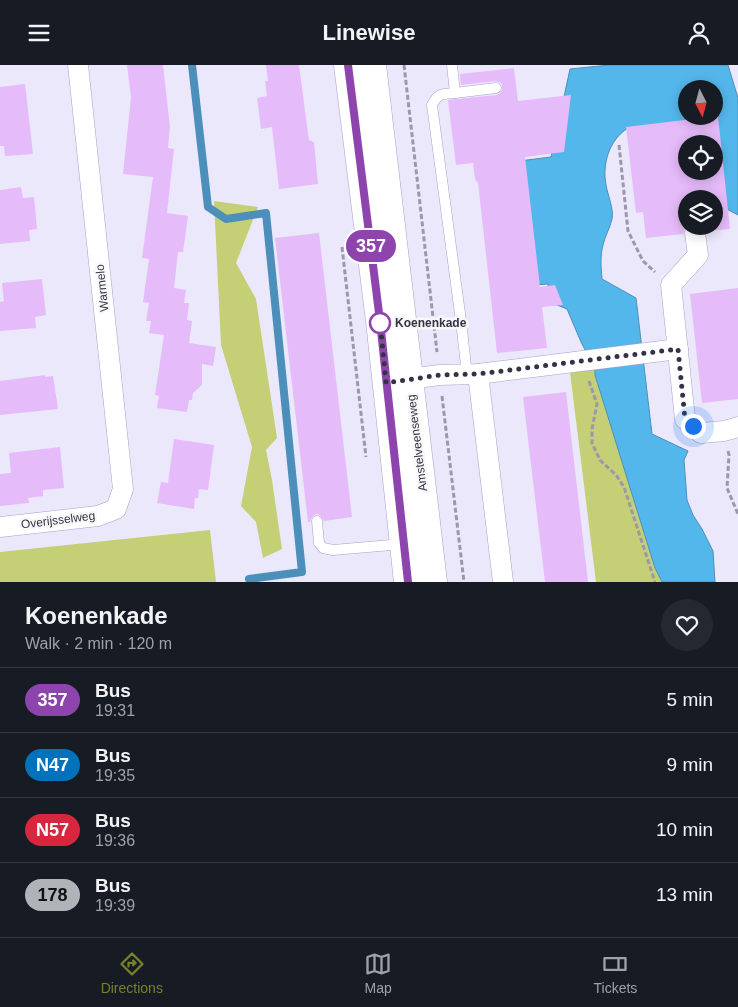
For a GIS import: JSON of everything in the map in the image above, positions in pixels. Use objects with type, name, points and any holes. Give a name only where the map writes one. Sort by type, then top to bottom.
[{"type":"main road","name":"Amstelveenseweg","points":[[348,65],[380,321],[398,381],[433,582]]},
{"type":"main road","name":"Amstelveenseweg","points":[[372,65],[398,381],[404,544],[408,582]]},
{"type":"street","name":"Warmelo","points":[[78,65],[123,489],[116,509]]},
{"type":"street","points":[[694,235],[698,255],[671,285],[685,419],[701,433],[731,429]]},
{"type":"street","points":[[398,381],[440,375],[473,374],[585,362],[678,349]]},
{"type":"street","points":[[473,374],[503,582]]},
{"type":"street","name":"Overijsselweg","points":[[0,527],[98,516],[116,509]]},
{"type":"lane","points":[[452,65],[455,93]]},
{"type":"lane","points":[[473,374],[460,311],[432,105],[436,97],[442,94],[496,88]]},
{"type":"lane","points":[[317,521],[319,543],[323,548],[333,550],[404,544]]},
{"type":"path","points":[[404,65],[464,582]]},
{"type":"path","points":[[619,145],[628,231],[643,261],[671,285]]},
{"type":"path","points":[[341,238],[367,463]]},
{"type":"path","points":[[585,362],[597,404],[592,429],[592,443],[600,460],[616,475],[624,487],[655,582]]},
{"type":"path","points":[[731,429],[727,488],[738,514]]},
{"type":"green space","points":[[214,201],[258,207],[236,263],[256,299],[277,438],[266,450],[282,549],[263,558],[256,522],[241,506],[252,447],[221,345]]},
{"type":"green space","points":[[595,369],[655,568],[662,582],[596,582],[570,372]]},
{"type":"green space","points":[[210,530],[216,582],[0,582],[0,552]]},
{"type":"water","points":[[609,65],[728,65],[738,98],[738,215],[723,207],[723,190],[719,190],[717,180],[723,180],[723,135],[678,135],[678,137],[628,128],[616,139],[606,161],[605,177],[612,215],[602,249],[601,262],[602,279],[636,298],[652,434],[688,451],[684,460],[687,500],[713,551],[715,582],[662,582],[655,568],[595,375],[595,369],[567,309],[552,303],[548,284],[533,285],[519,161],[551,157],[570,69]]},
{"type":"building","points":[[127,65],[163,65],[170,127],[168,148],[174,149],[167,213],[188,216],[183,252],[178,252],[174,288],[186,290],[184,303],[189,303],[187,320],[192,321],[189,343],[216,347],[213,366],[202,364],[202,385],[193,393],[192,400],[189,400],[187,412],[157,408],[159,396],[155,395],[164,335],[149,333],[151,321],[146,321],[149,303],[143,302],[149,259],[142,258],[153,177],[123,174],[131,97]]},
{"type":"building","points":[[266,65],[299,65],[309,141],[314,142],[318,184],[279,189],[272,127],[261,129],[257,98],[267,96],[265,81],[268,81]]},
{"type":"building","points":[[514,68],[518,101],[571,95],[564,152],[525,157],[540,287],[555,285],[563,305],[542,307],[547,348],[497,353],[478,183],[475,179],[473,163],[456,165],[448,100],[497,95],[502,90],[502,84],[496,81],[461,85],[460,74]]},
{"type":"building","points":[[25,84],[33,154],[5,156],[4,146],[0,146],[0,87]]},
{"type":"building","points":[[678,121],[678,125],[719,125],[720,135],[678,135],[678,180],[723,180],[723,163],[730,229],[723,230],[723,190],[678,190],[678,235],[646,238],[643,212],[636,213],[626,127]]},
{"type":"building","points":[[21,187],[23,198],[34,197],[37,229],[29,230],[30,241],[0,244],[0,190]]},
{"type":"building","points":[[319,233],[352,517],[324,521],[320,515],[316,514],[308,522],[275,238]]},
{"type":"building","points":[[42,279],[46,315],[35,317],[36,328],[0,331],[0,302],[4,301],[2,283]]},
{"type":"building","points":[[738,288],[738,399],[702,403],[690,294]]},
{"type":"building","points":[[45,375],[45,377],[53,376],[58,409],[0,415],[0,381]]},
{"type":"building","points":[[566,392],[588,582],[545,582],[523,397]]},
{"type":"building","points":[[174,439],[214,445],[208,490],[199,489],[198,498],[195,498],[194,509],[157,503],[161,482],[168,483]]},
{"type":"building","points":[[60,447],[64,488],[43,490],[43,496],[28,498],[29,503],[0,506],[0,474],[11,473],[9,453]]},
{"type":"waterway","points":[[192,65],[208,207],[226,219],[266,213],[302,572],[249,579],[250,582]]},
{"type":"bus line","name":"357","points":[[348,65],[380,321],[408,582]]},
{"type":"place","name":"Koenenkade","points":[[380,323]]},
{"type":"route","points":[[380,323],[380,321],[386,383],[440,375],[478,374],[678,349],[685,419],[693,426]]}]
